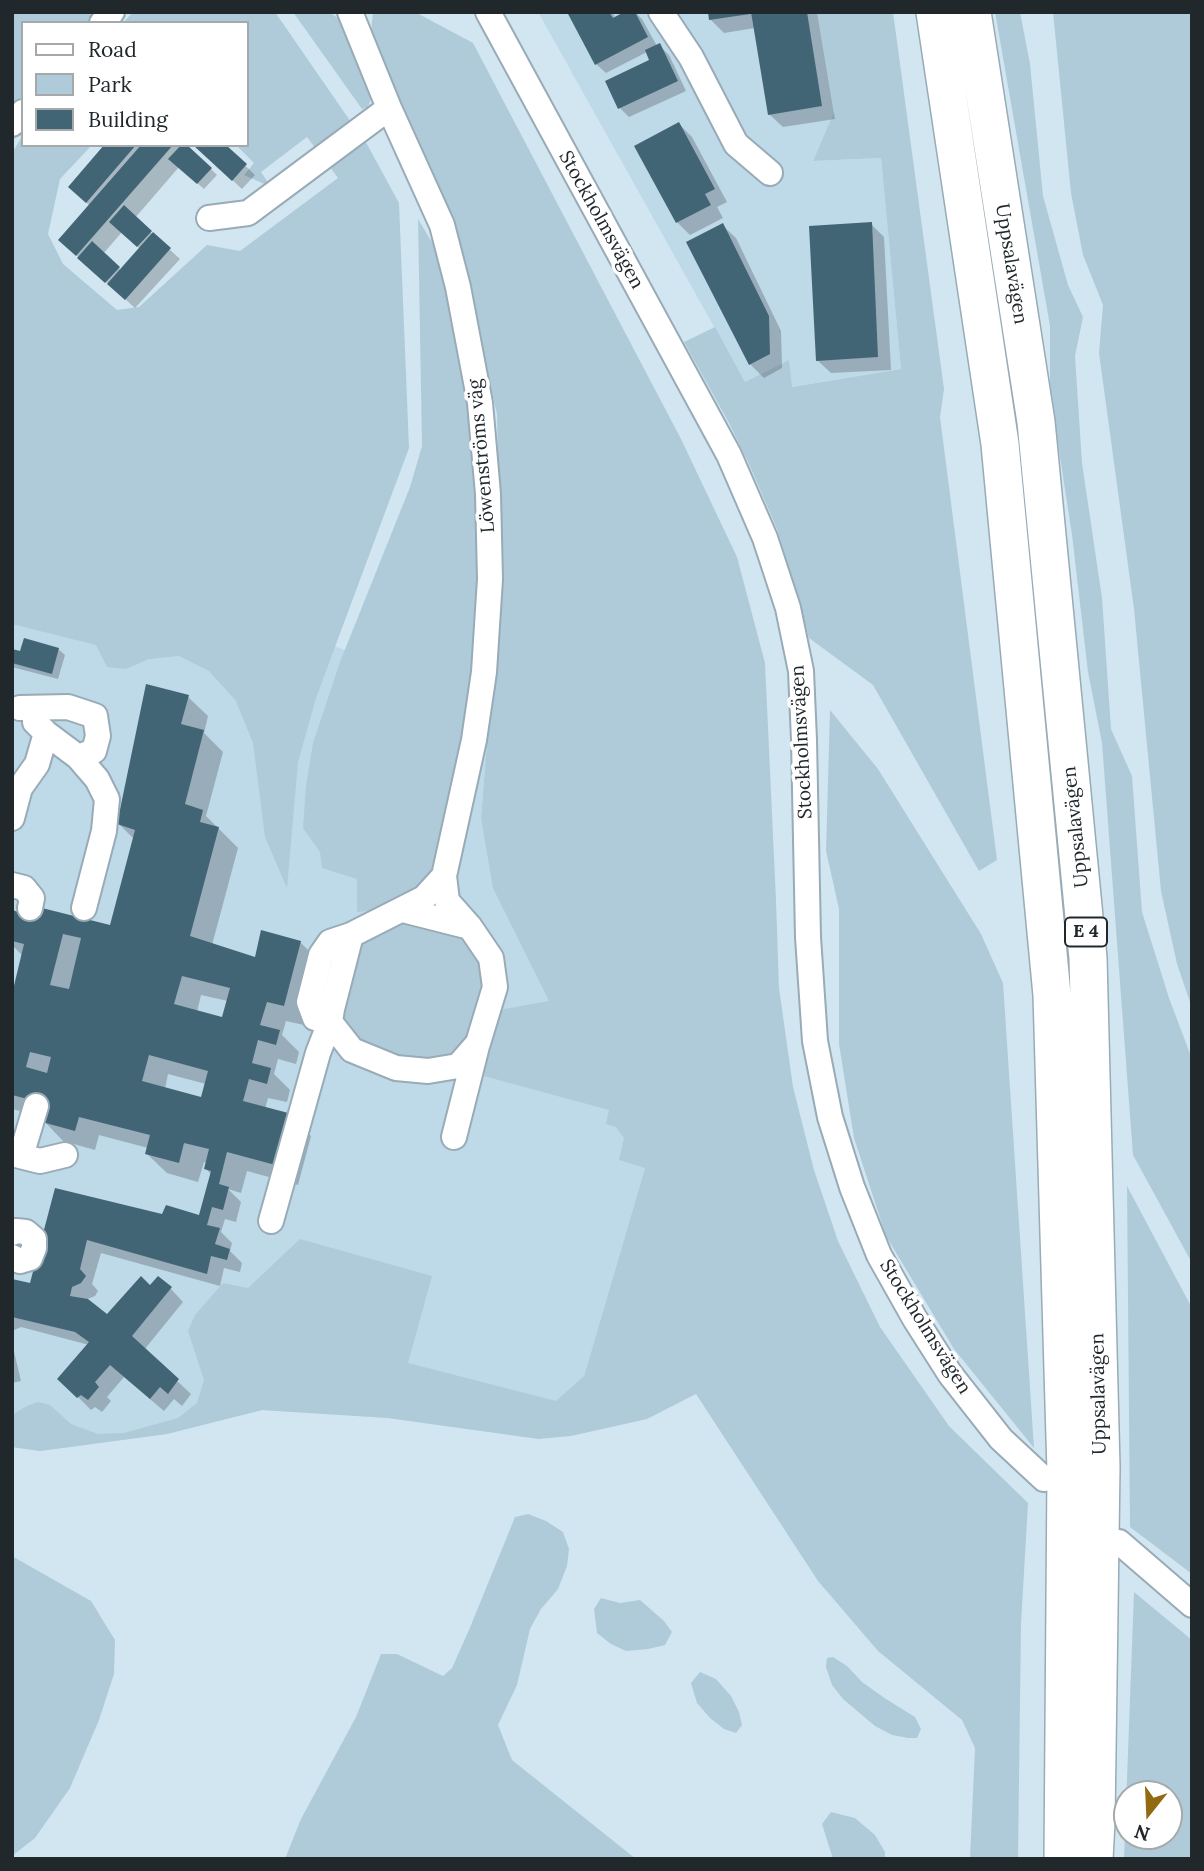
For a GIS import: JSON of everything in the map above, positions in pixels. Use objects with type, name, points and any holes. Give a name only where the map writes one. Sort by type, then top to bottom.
[{"type":"highway","name":"Uppsalavägen","points":[[935,12],[1000,444],[1052,995],[1066,1472],[1063,1859]]},
{"type":"highway","name":"Uppsalavägen","points":[[972,12],[1036,422],[1088,958],[1101,1467],[1095,1859]]},
{"type":"street","name":"Löwenströms väg","points":[[330,1022],[352,1050],[396,1068],[428,1071],[458,1066],[478,1043],[495,987],[491,958],[470,927],[447,901],[444,876],[474,740],[484,672],[491,579],[488,494],[480,404],[458,287],[442,225],[389,108],[350,12]]},
{"type":"street","name":"Stockholmsvägen","points":[[488,12],[729,455],[765,538],[788,607],[801,671],[808,937],[815,1041],[830,1117],[852,1187],[879,1255],[915,1320],[950,1374],[1001,1439],[1044,1479]]},
{"type":"street","points":[[662,12],[691,57],[736,144],[770,173]]},
{"type":"street","points":[[209,218],[248,213],[389,108]]},
{"type":"street","points":[[16,705],[46,733],[78,757],[97,779],[107,799],[104,831],[84,908]]},
{"type":"street","points":[[16,705],[68,707],[95,716],[98,736],[94,751],[78,757]]},
{"type":"street","points":[[12,818],[20,788],[37,764],[46,733]]},
{"type":"street","points":[[271,1221],[318,1054],[330,1022],[351,935],[424,898],[444,876]]},
{"type":"street","points":[[12,885],[24,888],[32,898],[30,908]]},
{"type":"street","points":[[403,910],[470,927]]},
{"type":"street","points":[[454,1137],[478,1043]]},
{"type":"street","points":[[36,1106],[17,1155],[40,1160],[65,1155]]},
{"type":"street","points":[[12,1233],[26,1232],[33,1239],[34,1248],[30,1258],[20,1261],[12,1257]]},
{"type":"street","points":[[1119,1542],[1192,1605]]},
{"type":"shaded area","points":[[538,12],[817,12],[834,112],[813,161],[881,158],[901,369],[791,387],[788,361],[745,382]]},
{"type":"shaded area","points":[[12,526],[490,704],[481,818],[659,1120],[584,1376],[539,1439],[388,1418],[262,1410],[167,1434],[40,1451],[12,1447]]},
{"type":"green space","points":[[12,12],[99,12],[90,21],[21,21],[21,102],[12,113]]},
{"type":"green space","points":[[133,12],[275,12],[353,125],[318,152],[307,137],[261,172],[271,187],[244,175],[254,163],[238,147],[248,147],[248,21],[125,21]]},
{"type":"green space","points":[[293,12],[329,12],[345,23],[372,96],[368,107],[362,109]]},
{"type":"green space","points":[[373,12],[415,12],[473,43],[681,439],[737,557],[765,663],[779,988],[793,1087],[814,1170],[838,1241],[880,1327],[949,1426],[1028,1503],[1021,1624],[1018,1859],[970,1859],[975,1748],[962,1720],[878,1651],[818,1581],[696,1394],[647,1419],[571,1436],[539,1439],[388,1418],[262,1410],[167,1434],[40,1451],[12,1447],[12,1415],[38,1402],[50,1405],[71,1424],[98,1434],[124,1433],[178,1418],[197,1403],[204,1380],[188,1331],[195,1315],[223,1283],[248,1288],[300,1239],[432,1276],[408,1363],[556,1401],[584,1376],[645,1168],[619,1160],[624,1138],[616,1127],[606,1124],[609,1110],[480,1075],[499,1010],[549,1001],[493,888],[481,818],[490,704],[501,624],[497,414],[455,232],[371,32]]},
{"type":"green space","points":[[817,12],[893,12],[944,389],[940,417],[997,860],[979,871],[873,685],[809,638],[777,529],[730,425],[684,342],[715,327],[745,382],[789,360],[792,387],[901,369],[881,158],[813,161],[834,112]]},
{"type":"green space","points":[[995,12],[1020,12],[1030,64],[1043,196],[1068,285],[1083,317],[1075,356],[1082,463],[1102,598],[1111,729],[1132,776],[1142,912],[1169,998],[1192,1059],[1192,1263],[1133,1155],[1102,743],[1088,672],[1072,535],[1050,392],[1050,326]]},
{"type":"green space","points":[[1053,12],[1192,12],[1192,1008],[1177,964],[1161,891],[1134,609],[1099,353],[1103,305],[1083,255],[1071,193]]},
{"type":"green space","points":[[362,135],[399,203],[409,448],[316,698],[298,762],[287,888],[265,837],[253,743],[236,701],[209,671],[179,656],[149,659],[126,669],[107,667],[96,645],[12,624],[12,153],[21,138],[21,147],[90,147],[60,179],[48,234],[63,264],[117,310],[139,307],[207,245],[240,251],[338,178],[327,163]]},
{"type":"green space","points":[[418,219],[439,254],[464,373],[477,466],[481,568],[474,670],[446,815],[432,872],[414,895],[384,909],[357,912],[357,879],[322,868],[320,852],[303,828],[306,786],[313,743],[340,662],[410,487],[422,446]]},
{"type":"green space","points":[[830,710],[878,769],[981,934],[1003,983],[1034,1448],[954,1349],[886,1236],[854,1138],[839,1044],[839,909],[826,851]]},
{"type":"green space","points":[[400,917],[467,934],[483,957],[488,982],[472,1040],[451,1058],[424,1060],[396,1057],[368,1045],[347,1030],[341,1011],[356,946]]},
{"type":"green space","points":[[1127,1186],[1192,1308],[1192,1574],[1130,1527]]},
{"type":"green space","points":[[528,1514],[563,1532],[569,1549],[567,1566],[558,1589],[541,1609],[530,1629],[517,1685],[498,1725],[512,1760],[636,1859],[285,1859],[301,1819],[356,1717],[381,1654],[397,1654],[443,1676],[452,1668],[515,1517]]},
{"type":"green space","points":[[12,1556],[91,1601],[115,1640],[114,1674],[99,1720],[70,1788],[35,1838],[12,1856]]},
{"type":"green space","points":[[1134,1592],[1192,1640],[1192,1859],[1124,1859],[1124,1850],[1183,1850],[1183,1780],[1127,1780]]},
{"type":"green space","points":[[601,1598],[620,1603],[640,1600],[664,1621],[672,1632],[665,1645],[626,1651],[611,1644],[597,1633],[594,1609]]},
{"type":"green space","points":[[833,1657],[847,1666],[862,1682],[915,1717],[921,1729],[917,1738],[892,1735],[875,1726],[843,1699],[832,1685],[826,1667],[827,1658]]},
{"type":"green space","points":[[700,1672],[716,1679],[731,1696],[742,1725],[736,1733],[724,1729],[697,1703],[691,1683]]},
{"type":"green space","points":[[831,1812],[855,1818],[875,1835],[885,1852],[885,1859],[833,1859],[822,1824]]},
{"type":"building","points":[[567,12],[609,12],[613,18],[624,12],[635,12],[648,37],[595,65]]},
{"type":"building","points":[[708,12],[749,12],[750,14],[709,20]]},
{"type":"building","points":[[751,12],[807,12],[822,106],[768,115]]},
{"type":"building","points":[[660,43],[678,81],[618,109],[605,81],[649,60],[645,50]]},
{"type":"building","points":[[679,122],[715,189],[705,194],[711,205],[676,223],[634,146]]},
{"type":"building","points":[[102,147],[134,147],[86,203],[68,187]]},
{"type":"building","points":[[139,147],[171,147],[76,256],[58,240]]},
{"type":"building","points":[[179,147],[189,147],[212,168],[197,184],[168,159]]},
{"type":"building","points":[[195,147],[228,147],[247,164],[232,181]]},
{"type":"building","points":[[124,205],[152,231],[137,247],[109,222]]},
{"type":"building","points":[[872,222],[878,357],[816,361],[809,226]]},
{"type":"building","points":[[723,223],[769,316],[770,354],[749,365],[686,242]]},
{"type":"building","points":[[153,232],[171,248],[125,300],[107,284]]},
{"type":"building","points":[[92,241],[120,267],[105,283],[77,258]]},
{"type":"building","points":[[24,638],[59,648],[52,674],[12,663],[12,649],[20,651]]},
{"type":"building","points":[[146,684],[189,695],[181,724],[204,730],[185,804],[203,810],[200,822],[219,827],[190,936],[255,957],[261,930],[301,941],[284,1006],[267,1002],[260,1025],[280,1030],[276,1045],[258,1040],[252,1063],[271,1068],[267,1084],[249,1079],[243,1101],[292,1114],[279,1166],[227,1152],[219,1184],[229,1187],[223,1210],[212,1207],[207,1225],[220,1228],[215,1244],[230,1249],[227,1260],[211,1256],[207,1274],[87,1240],[80,1269],[86,1276],[81,1283],[72,1287],[70,1296],[88,1299],[107,1314],[141,1276],[150,1285],[158,1276],[172,1287],[132,1336],[179,1379],[168,1394],[160,1387],[150,1399],[110,1365],[95,1382],[99,1387],[88,1400],[81,1395],[77,1398],[57,1379],[89,1342],[75,1332],[12,1317],[12,1279],[30,1283],[55,1188],[162,1214],[166,1205],[199,1215],[211,1171],[204,1169],[209,1149],[184,1143],[179,1163],[145,1154],[150,1135],[79,1117],[75,1131],[42,1122],[47,1104],[12,1095],[12,994],[24,944],[12,941],[12,910],[35,917],[38,907],[110,925],[135,830],[117,824]],"holes":[[[63,934],[81,938],[69,989],[50,985]],[[182,976],[230,988],[222,1017],[174,1004]],[[30,1052],[51,1057],[47,1073],[26,1067]],[[149,1055],[208,1071],[201,1097],[142,1081]]]}]
